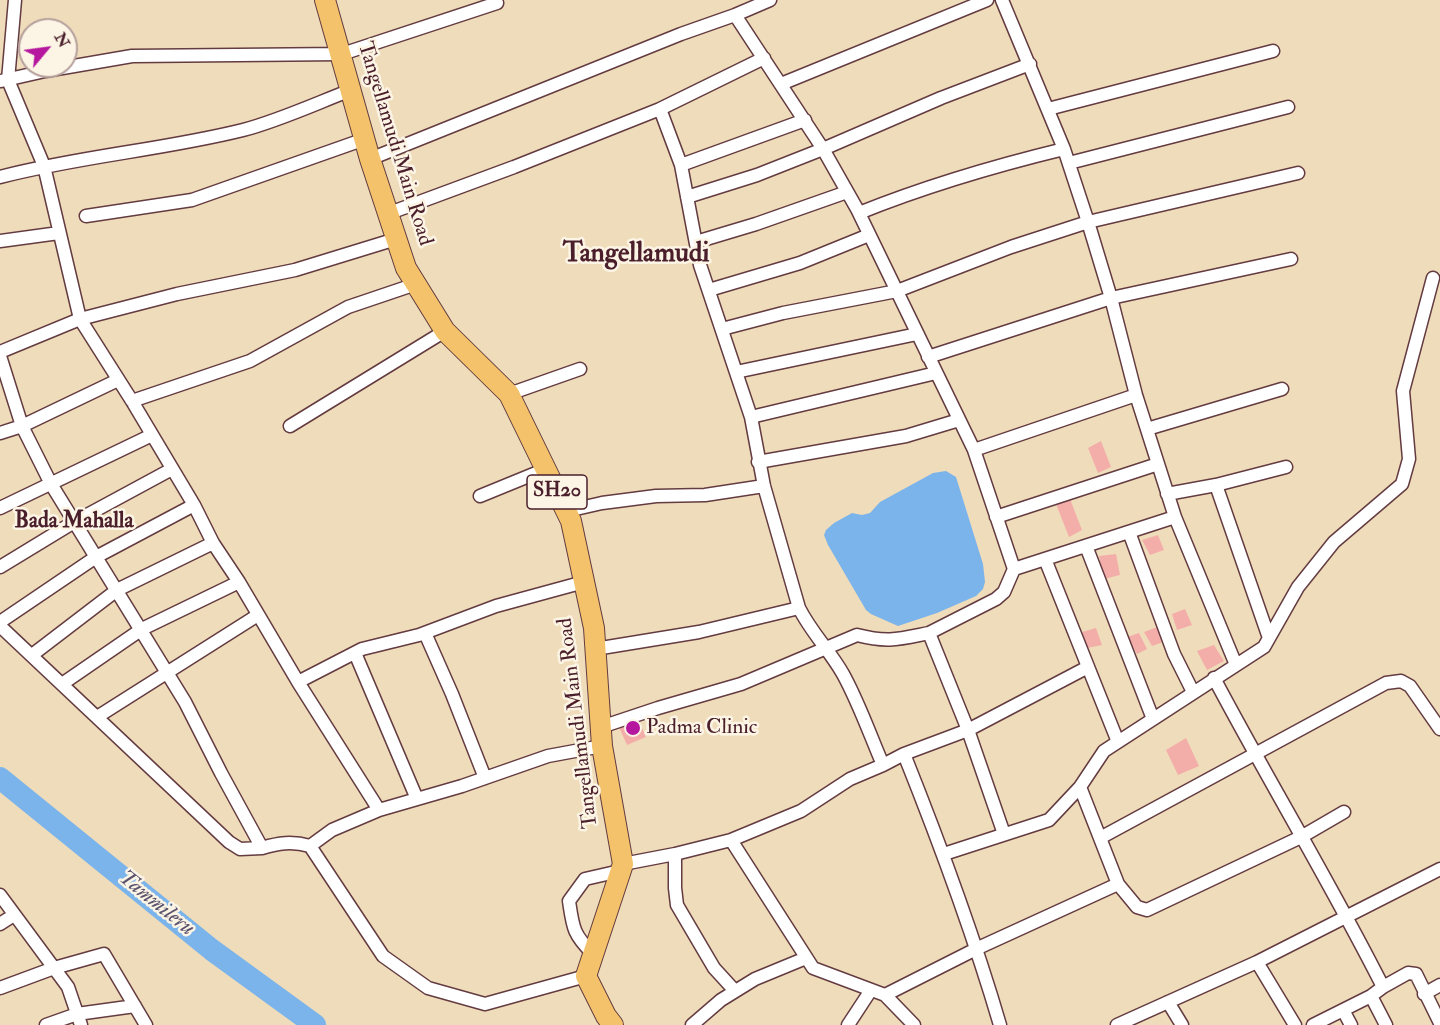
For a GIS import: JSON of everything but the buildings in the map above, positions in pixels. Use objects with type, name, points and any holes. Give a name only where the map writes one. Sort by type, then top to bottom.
[{"type":"main road","name":"Tangellamudi Main Road","points":[[325,0],[370,159],[406,268],[444,331],[509,394],[571,521],[594,628],[602,736],[621,868],[586,976]]},
{"type":"main road","points":[[586,976],[613,1025]]},
{"type":"street","points":[[15,0],[4,81],[44,166],[80,319],[194,505],[213,543],[379,810]]},
{"type":"street","points":[[370,159],[681,34],[735,15],[755,3],[770,0]]},
{"type":"street","points":[[781,84],[987,0]]},
{"type":"street","points":[[1002,0],[1069,163],[1111,298],[1136,394],[1174,517],[1236,665]]},
{"type":"street","points":[[4,81],[45,70],[132,56],[342,54],[500,1]]},
{"type":"street","points":[[309,846],[332,830],[379,810],[548,756],[602,736],[658,708],[741,684],[857,635],[873,639],[898,640],[929,633],[1004,592],[1014,569],[974,450],[859,213],[824,149],[735,15]]},
{"type":"street","points":[[1048,109],[1273,51]]},
{"type":"street","points":[[387,214],[660,109],[764,58]]},
{"type":"street","points":[[687,197],[757,175],[824,149],[941,98],[1030,64]]},
{"type":"street","points":[[0,177],[44,166],[161,148],[246,129],[351,90]]},
{"type":"street","points":[[1069,163],[1288,107]]},
{"type":"street","points":[[660,109],[681,165],[700,265],[751,417],[764,486],[799,608],[807,624],[827,648],[844,675],[883,765]]},
{"type":"street","points":[[681,165],[805,120]]},
{"type":"street","points":[[86,216],[192,200],[365,139]]},
{"type":"street","points":[[859,213],[921,189],[993,166],[1064,149]]},
{"type":"street","points":[[722,329],[783,313],[897,291],[1011,247],[1088,222],[1298,172]]},
{"type":"street","points":[[696,242],[847,192]]},
{"type":"street","points":[[0,241],[59,233]]},
{"type":"street","points":[[709,290],[800,263],[869,235]]},
{"type":"street","points":[[262,848],[185,702],[51,484],[22,426],[0,354],[80,319],[177,294],[296,270],[396,239]]},
{"type":"street","points":[[928,357],[1111,298],[1292,259]]},
{"type":"street","points":[[944,854],[1049,820],[1080,787],[1104,751],[1264,647],[1298,587],[1334,542],[1402,484],[1409,459],[1403,391],[1433,278]]},
{"type":"street","points":[[132,401],[250,361],[348,307],[416,284]]},
{"type":"street","points":[[290,426],[444,331]]},
{"type":"street","points":[[736,372],[917,334]]},
{"type":"street","points":[[509,394],[580,369]]},
{"type":"street","points":[[751,417],[936,373]]},
{"type":"street","points":[[0,433],[22,426],[118,380]]},
{"type":"street","points":[[1147,429],[1282,389]]},
{"type":"street","points":[[974,450],[1136,394]]},
{"type":"street","points":[[758,462],[906,436],[959,420]]},
{"type":"street","points":[[0,508],[152,435]]},
{"type":"street","points":[[996,517],[1158,464]]},
{"type":"street","points":[[1167,494],[1216,485],[1286,467]]},
{"type":"street","points":[[0,567],[74,522],[172,469]]},
{"type":"street","points":[[480,496],[546,469]]},
{"type":"street","points":[[1216,485],[1269,638]]},
{"type":"street","points":[[567,511],[646,497],[705,495],[764,486]]},
{"type":"street","points":[[194,505],[96,557],[0,624],[229,842],[240,849],[298,842],[309,846],[383,956],[428,988],[485,1004],[586,976]]},
{"type":"street","points":[[1014,569],[1174,517]]},
{"type":"street","points":[[1128,532],[1174,654],[1193,692]]},
{"type":"street","points":[[32,655],[117,590],[213,543]]},
{"type":"street","points":[[1086,546],[1153,719]]},
{"type":"street","points":[[1045,559],[1118,742]]},
{"type":"street","points":[[62,684],[142,630],[239,582]]},
{"type":"street","points":[[298,682],[362,649],[425,633],[496,606],[584,582]]},
{"type":"street","points":[[595,649],[699,632],[799,608]]},
{"type":"street","points":[[97,717],[258,615]]},
{"type":"street","points":[[425,633],[485,778]]},
{"type":"street","points":[[929,633],[968,730],[1004,834]]},
{"type":"street","points":[[355,653],[417,799]]},
{"type":"street","points":[[593,954],[574,932],[569,901],[576,888],[585,879],[731,840],[801,811],[850,779],[904,754],[968,730],[1088,667]]},
{"type":"street","points":[[1214,678],[1347,917],[1383,987]]},
{"type":"street","points":[[1100,838],[1386,683],[1401,681],[1410,686],[1440,729]]},
{"type":"street","points":[[904,754],[978,948],[1000,1025]]},
{"type":"street","points":[[1080,787],[1118,884],[1137,907],[1147,910],[1301,837],[1344,812]]},
{"type":"street","points":[[731,840],[813,968],[885,995],[914,1025]]},
{"type":"street","points":[[675,854],[677,905],[714,968],[735,991]]},
{"type":"street","points":[[1117,1025],[1257,963],[1440,869]]},
{"type":"street","points":[[885,995],[978,948],[1118,884]]},
{"type":"street","points":[[0,895],[68,987],[79,1019]]},
{"type":"street","points":[[0,924],[14,915]]},
{"type":"street","points":[[0,988],[54,968],[105,954],[146,1025]]},
{"type":"street","points":[[692,1025],[721,1000],[755,979],[806,958]]},
{"type":"street","points":[[1257,963],[1295,1025]]},
{"type":"street","points":[[1313,1025],[1371,996],[1408,973],[1416,974],[1440,1023]]},
{"type":"street","points":[[1424,993],[1440,985]]},
{"type":"street","points":[[848,1025],[871,990]]},
{"type":"street","points":[[1371,996],[1386,1025]]},
{"type":"street","points":[[1168,1002],[1182,1025]]},
{"type":"street","points":[[46,1025],[135,1006]]},
{"type":"street","points":[[1343,1010],[1351,1025]]},
{"type":"water","points":[[946,471],[956,477],[983,564],[985,582],[983,589],[976,596],[937,613],[898,626],[866,610],[824,535],[834,523],[852,513],[862,515],[870,513],[880,502],[933,473]]},
{"type":"waterway","name":"Tammileru","points":[[0,778],[212,950],[315,1025]]},
{"type":"place","name":"Padma Clinic","points":[[633,728]]},
{"type":"district","name":"Tangellamudi","points":[[636,255]]},
{"type":"district","name":"Bada Mahalla","points":[[74,522]]}]
